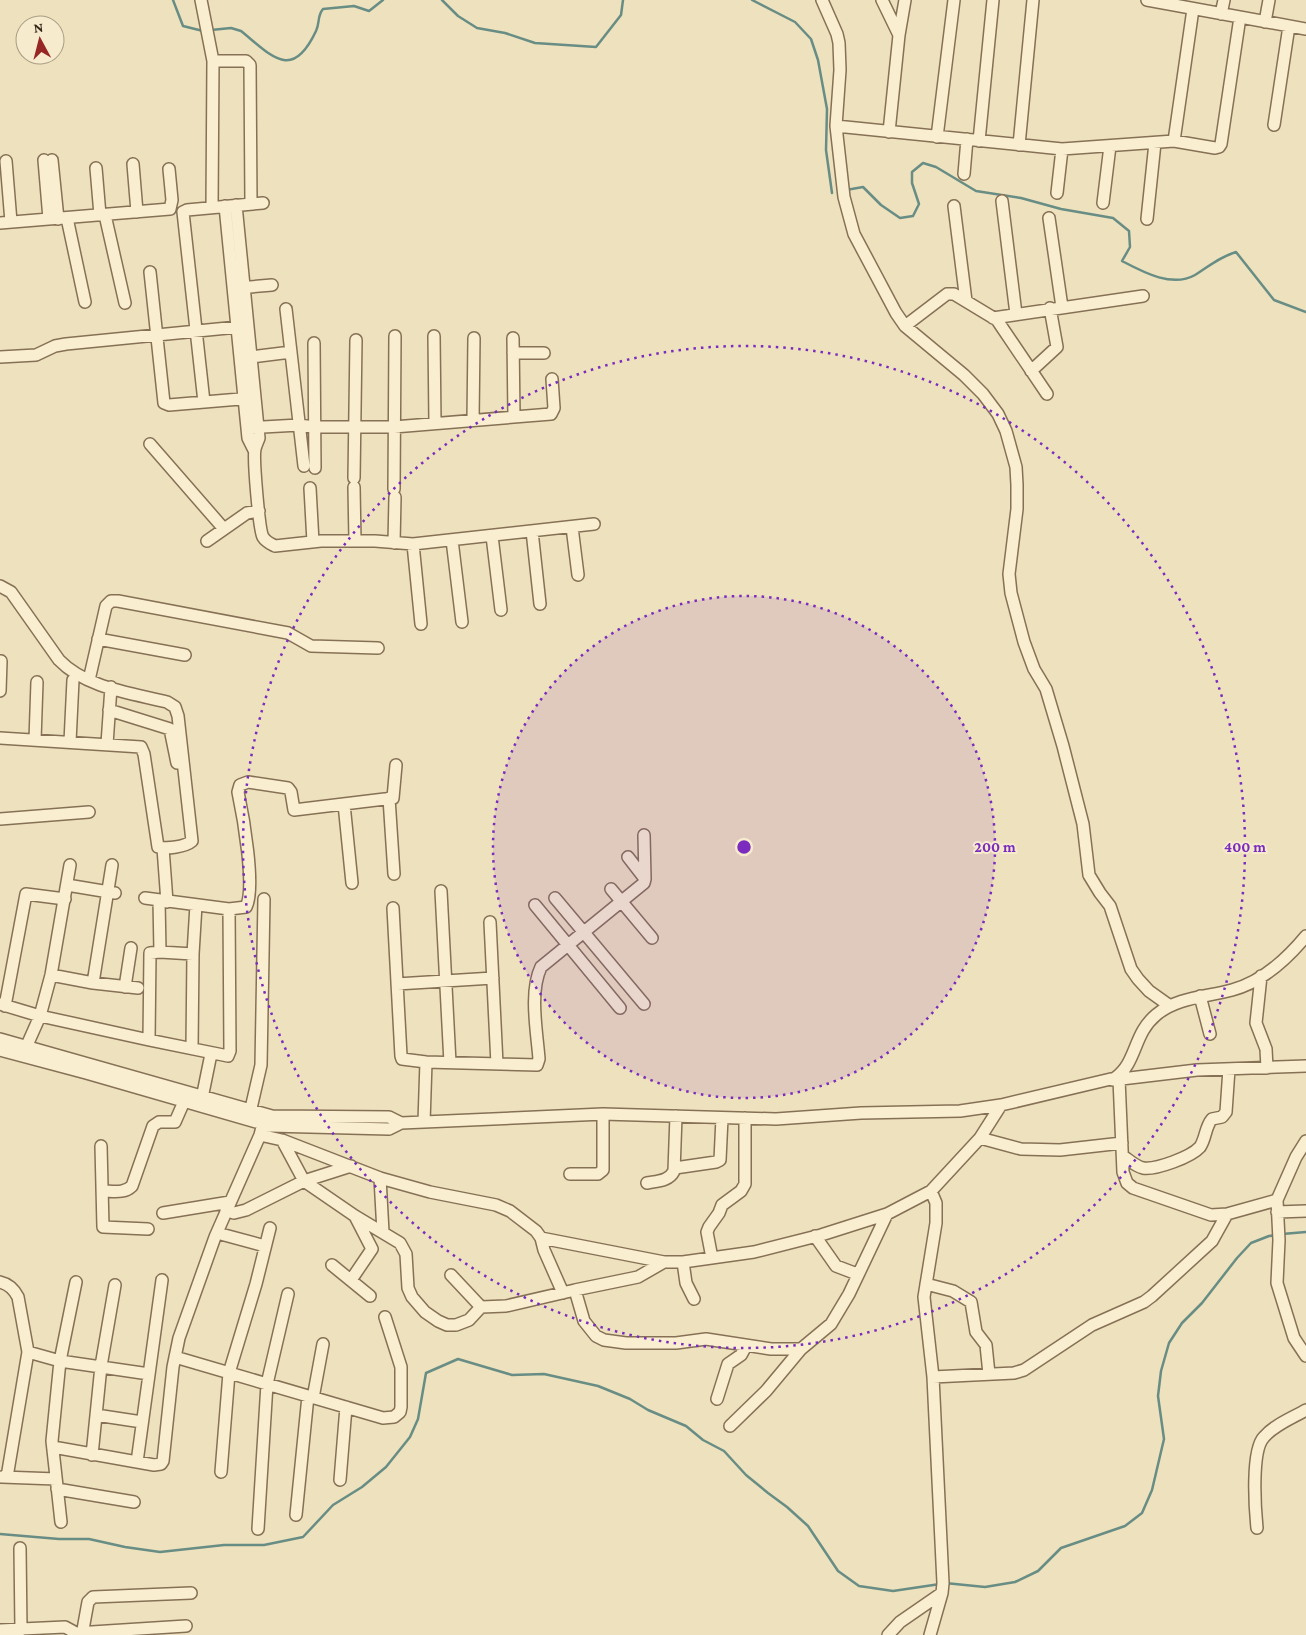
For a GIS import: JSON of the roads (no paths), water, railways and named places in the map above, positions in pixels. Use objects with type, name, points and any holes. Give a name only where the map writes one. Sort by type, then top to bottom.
[{"type":"street","points":[[201,0],[213,61],[212,207]]},
{"type":"street","points":[[822,0],[839,43],[840,70],[836,126],[844,197],[854,234],[896,313],[906,326],[984,394],[998,414],[1006,431],[1016,467],[1018,485],[1010,574],[1011,593],[1028,654],[1034,669],[1046,689],[1063,746],[1083,824],[1089,875],[1110,906],[1131,969],[1149,991],[1170,1006]]},
{"type":"street","points":[[882,0],[899,35]]},
{"type":"street","points":[[889,132],[899,35],[905,0]]},
{"type":"street","points":[[938,137],[954,0]]},
{"type":"street","points":[[979,141],[993,0]]},
{"type":"street","points":[[1019,144],[1033,0]]},
{"type":"street","points":[[1147,0],[1176,3],[1193,9],[1306,29]]},
{"type":"street","points":[[1221,14],[1224,0]]},
{"type":"street","points":[[1265,22],[1269,0]]},
{"type":"street","points":[[1174,142],[1193,9]]},
{"type":"street","points":[[836,126],[1062,149],[1174,142],[1219,147],[1240,17]]},
{"type":"street","points":[[1274,125],[1289,26]]},
{"type":"street","points":[[213,61],[246,61],[250,65],[250,204]]},
{"type":"street","points":[[964,174],[967,139]]},
{"type":"street","points":[[1147,219],[1155,143]]},
{"type":"street","points":[[1103,203],[1110,146]]},
{"type":"street","points":[[1057,193],[1062,149]]},
{"type":"street","points":[[48,160],[58,219],[85,302]]},
{"type":"street","points":[[6,161],[6,223],[170,210],[172,200],[169,169]]},
{"type":"street","points":[[133,164],[136,212]]},
{"type":"street","points":[[96,168],[102,215],[125,303]]},
{"type":"street","points":[[1002,201],[1016,314]]},
{"type":"street","points":[[204,402],[183,212],[212,207],[263,203]]},
{"type":"street","points":[[231,206],[250,398],[252,427],[248,438],[254,450],[263,538],[276,546],[313,542],[355,541],[413,544],[594,524]]},
{"type":"street","points":[[954,206],[966,301]]},
{"type":"street","points":[[1031,371],[1057,347],[1049,218]]},
{"type":"street","points":[[150,272],[164,403],[169,405],[250,398]]},
{"type":"street","points":[[239,288],[272,284]]},
{"type":"street","points":[[906,326],[947,294],[954,294],[997,320],[1047,394]]},
{"type":"street","points":[[993,318],[1143,296]]},
{"type":"street","points":[[286,308],[299,425],[309,467],[315,427],[314,343]]},
{"type":"street","points":[[0,357],[36,355],[55,346],[66,344],[242,326]]},
{"type":"street","points":[[394,336],[394,543]]},
{"type":"street","points":[[434,336],[435,423]]},
{"type":"street","points":[[473,420],[474,338]]},
{"type":"street","points":[[513,338],[514,417]]},
{"type":"street","points":[[355,541],[356,340]]},
{"type":"street","points":[[246,358],[291,352]]},
{"type":"street","points":[[513,353],[544,353]]},
{"type":"street","points":[[252,427],[299,425],[315,427],[394,427],[551,414],[554,408],[552,379]]},
{"type":"street","points":[[150,444],[224,529]]},
{"type":"street","points":[[310,488],[313,542]]},
{"type":"street","points":[[207,541],[247,513],[259,511]]},
{"type":"street","points":[[572,527],[578,575]]},
{"type":"street","points":[[532,531],[540,604]]},
{"type":"street","points":[[492,536],[501,610]]},
{"type":"street","points":[[452,540],[462,622]]},
{"type":"street","points":[[413,544],[421,624]]},
{"type":"street","points":[[0,586],[11,592],[59,660],[70,668],[89,680],[167,702],[175,706],[178,716],[192,841],[188,844],[158,847],[143,749],[138,746],[0,738]]},
{"type":"street","points":[[89,680],[107,603],[118,601],[288,633],[311,646],[378,648]]},
{"type":"street","points":[[98,639],[185,655]]},
{"type":"street","points":[[0,691],[2,661]]},
{"type":"street","points":[[70,742],[73,680]]},
{"type":"street","points":[[35,740],[37,682]]},
{"type":"street","points":[[107,744],[111,687]]},
{"type":"street","points":[[109,710],[170,729],[177,766],[185,777]]},
{"type":"street","points":[[145,898],[229,909],[246,908],[249,900],[249,876],[238,792],[240,785],[248,782],[288,788],[291,792],[294,810],[393,798],[396,765]]},
{"type":"street","points":[[389,798],[394,874]]},
{"type":"street","points":[[344,804],[352,883]]},
{"type":"street","points":[[0,820],[89,812]]},
{"type":"street","points":[[394,908],[401,1056],[406,1061],[533,1066],[539,1063],[534,992],[540,967],[644,883],[644,834]]},
{"type":"street","points":[[160,952],[163,901],[163,848]]},
{"type":"street","points":[[628,857],[645,879]]},
{"type":"street","points":[[24,1051],[40,1016],[51,975],[70,865]]},
{"type":"street","points":[[93,983],[111,892],[112,865]]},
{"type":"street","points":[[67,885],[111,892]]},
{"type":"street","points":[[610,889],[652,938]]},
{"type":"street","points":[[441,891],[450,1063]]},
{"type":"street","points":[[65,899],[26,894],[3,1005],[40,1016],[192,1048],[211,1054],[228,1056],[230,1051],[229,909]]},
{"type":"street","points":[[555,898],[644,1004]]},
{"type":"street","points":[[249,1116],[262,1056],[264,899]]},
{"type":"street","points":[[192,1048],[193,954],[196,905]]},
{"type":"street","points":[[535,905],[620,1008]]},
{"type":"street","points":[[490,922],[497,1064]]},
{"type":"street","points":[[263,1125],[390,1129],[400,1123],[603,1114],[776,1119],[861,1113],[960,1111],[1001,1105],[1115,1078],[1128,1066],[1140,1033],[1156,1015],[1170,1006],[1200,996],[1234,990],[1276,966],[1305,940]]},
{"type":"street","points":[[125,987],[131,948]]},
{"type":"street","points":[[149,1040],[150,953],[193,954]]},
{"type":"street","points":[[51,975],[93,983],[138,988]]},
{"type":"street","points":[[1261,976],[1256,1024],[1266,1049],[1267,1068]]},
{"type":"street","points":[[397,984],[493,978]]},
{"type":"street","points":[[1200,996],[1210,1034]]},
{"type":"street","points":[[0,1039],[24,1051],[249,1116],[282,1140],[380,1178],[510,1211],[536,1231],[541,1238],[544,1250],[563,1293]]},
{"type":"street","points":[[0,1050],[24,1051]]},
{"type":"street","points":[[202,1102],[211,1054]]},
{"type":"street","points":[[424,1122],[426,1062]]},
{"type":"street","points":[[1104,1081],[1197,1070],[1306,1066]]},
{"type":"street","points":[[1123,1156],[1143,1168],[1154,1167],[1184,1158],[1195,1151],[1205,1139],[1212,1118],[1222,1117],[1226,1112],[1229,1069]]},
{"type":"street","points":[[1120,1079],[1123,1172],[1127,1183],[1133,1188],[1210,1215],[1228,1214],[1277,1200]]},
{"type":"street","points":[[102,1191],[124,1191],[132,1186],[154,1126],[159,1122],[175,1122],[186,1097]]},
{"type":"street","points":[[541,1238],[664,1262],[683,1262],[754,1252],[815,1236],[887,1214],[931,1191],[980,1138],[1001,1105]]},
{"type":"street","points":[[570,1174],[598,1174],[603,1170],[603,1114]]},
{"type":"street","points":[[647,1183],[666,1180],[673,1174],[675,1168],[676,1116]]},
{"type":"street","points":[[675,1168],[720,1160],[722,1118]]},
{"type":"street","points":[[712,1258],[707,1232],[709,1227],[722,1205],[742,1191],[745,1184],[745,1118]]},
{"type":"street","points":[[52,1447],[157,1466],[163,1461],[175,1357],[179,1338],[217,1233],[263,1125]]},
{"type":"street","points":[[980,1138],[1021,1149],[1040,1150],[1122,1144]]},
{"type":"street","points":[[282,1140],[304,1182],[355,1216],[393,1238],[403,1247],[406,1254],[408,1288],[412,1297],[425,1312],[438,1322],[456,1325],[469,1320],[481,1307],[506,1306],[638,1278],[664,1262]]},
{"type":"street","points":[[100,1146],[103,1227],[148,1230]]},
{"type":"street","points":[[1305,1146],[1296,1158],[1277,1200],[1279,1240],[1277,1283],[1294,1338],[1306,1356]]},
{"type":"street","points":[[228,1206],[234,1213],[246,1210],[304,1182],[351,1166]]},
{"type":"street","points":[[380,1178],[383,1232]]},
{"type":"street","points":[[930,1635],[943,1583],[933,1377],[924,1297],[936,1223],[936,1203],[931,1191]]},
{"type":"street","points":[[163,1213],[228,1206]]},
{"type":"street","points":[[1277,1216],[1306,1211]]},
{"type":"street","points":[[730,1426],[766,1391],[801,1349],[831,1324],[848,1294],[887,1214]]},
{"type":"street","points":[[933,1377],[1014,1373],[1024,1370],[1092,1325],[1144,1302],[1161,1289],[1212,1241],[1228,1214]]},
{"type":"street","points":[[351,1280],[372,1249],[355,1216]]},
{"type":"street","points":[[221,1472],[230,1373],[270,1228]]},
{"type":"street","points":[[217,1233],[265,1246]]},
{"type":"street","points":[[815,1236],[836,1266],[857,1274]]},
{"type":"street","points":[[683,1262],[686,1283],[694,1299]]},
{"type":"street","points":[[332,1265],[370,1296]]},
{"type":"street","points":[[451,1275],[481,1307]]},
{"type":"street","points":[[137,1462],[162,1280]]},
{"type":"street","points":[[0,1282],[15,1291],[18,1297],[28,1352],[4,1477],[57,1484],[134,1502]]},
{"type":"street","points":[[61,1522],[52,1447],[60,1361],[76,1282]]},
{"type":"street","points":[[92,1455],[101,1366],[115,1284]]},
{"type":"street","points":[[926,1284],[953,1291],[970,1300],[976,1332],[986,1345],[989,1374]]},
{"type":"street","points":[[575,1290],[587,1326],[596,1336],[604,1340],[626,1343],[676,1343],[706,1339],[775,1350],[801,1349]]},
{"type":"street","points":[[258,1529],[267,1384],[288,1294]]},
{"type":"street","points":[[175,1357],[383,1418],[394,1417],[400,1412],[401,1367],[385,1317]]},
{"type":"street","points":[[296,1515],[311,1397],[323,1344]]},
{"type":"street","points":[[716,1399],[728,1364],[741,1356],[746,1346]]},
{"type":"street","points":[[28,1352],[60,1361],[149,1374]]},
{"type":"street","points":[[340,1480],[346,1407]]},
{"type":"street","points":[[1257,1528],[1255,1511],[1256,1453],[1262,1438],[1274,1428],[1306,1410]]},
{"type":"street","points":[[96,1415],[142,1422]]},
{"type":"street","points":[[20,1548],[28,1631]]},
{"type":"street","points":[[78,1634],[88,1602],[93,1597],[192,1593]]},
{"type":"street","points":[[888,1635],[900,1622],[942,1593]]},
{"type":"street","points":[[0,1630],[28,1631],[65,1627],[78,1634],[126,1633],[186,1626]]},
{"type":"waterway","points":[[173,0],[183,26],[203,31]]},
{"type":"waterway","points":[[211,30],[231,28],[241,31],[272,55],[281,60],[290,60],[299,56],[307,47],[316,31],[323,9],[354,6],[369,11],[383,0]]},
{"type":"waterway","points":[[442,0],[458,16],[477,28],[505,33],[535,43],[596,47],[621,15],[623,0]]},
{"type":"waterway","points":[[752,0],[795,22],[811,39],[818,60],[827,109],[826,150],[832,193]]},
{"type":"waterway","points":[[846,190],[863,187],[881,205],[900,218],[913,216],[919,204],[912,183],[912,172],[923,163],[936,167],[976,191],[1021,198],[1061,209],[1113,218],[1129,231],[1130,247],[1122,261],[1158,277],[1177,280],[1186,279],[1219,259],[1236,252],[1274,300],[1306,312]]},
{"type":"waterway","points":[[1282,1234],[1306,1232]]},
{"type":"waterway","points":[[945,1583],[985,1587],[1015,1582],[1038,1571],[1061,1548],[1125,1526],[1142,1513],[1152,1490],[1164,1439],[1158,1396],[1161,1371],[1169,1343],[1182,1323],[1202,1303],[1251,1243],[1277,1235]]},
{"type":"waterway","points":[[0,1534],[59,1539],[89,1539],[160,1552],[224,1545],[264,1545],[303,1537],[333,1505],[362,1487],[386,1467],[410,1437],[418,1419],[426,1373],[458,1359],[512,1375],[544,1374],[598,1386],[630,1399],[648,1410],[686,1426],[703,1440],[724,1451],[746,1475],[808,1526],[838,1571],[859,1586],[893,1591],[940,1584]]}]
